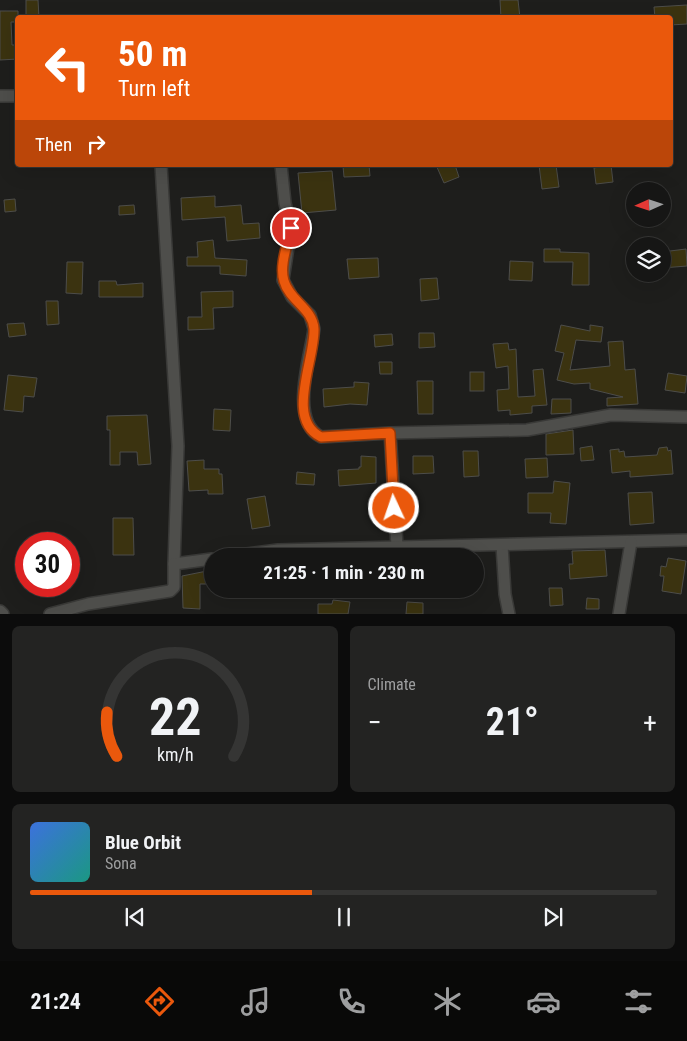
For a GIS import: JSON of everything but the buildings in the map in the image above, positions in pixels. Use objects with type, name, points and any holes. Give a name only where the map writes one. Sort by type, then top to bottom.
[{"type":"street","points":[[0,96],[15,96]]},
{"type":"street","points":[[50,614],[88,604],[170,591],[174,587],[170,413],[155,167]]},
{"type":"street","points":[[161,167],[178,446],[174,564]]},
{"type":"street","points":[[281,167],[285,202],[291,228],[283,280],[292,297],[310,315],[314,329],[303,412],[314,433],[321,437],[390,433],[527,430],[611,415],[687,417]]},
{"type":"street","points":[[390,433],[397,546]]},
{"type":"street","points":[[338,548],[687,540]]},
{"type":"street","points":[[619,614],[631,542]]},
{"type":"street","points":[[502,545],[505,594],[509,614]]},
{"type":"street","points":[[174,564],[204,560]]},
{"type":"route","points":[[291,228],[284,262],[283,280],[292,297],[310,315],[314,329],[303,412],[308,425],[314,433],[321,437],[390,433],[394,508]]}]
